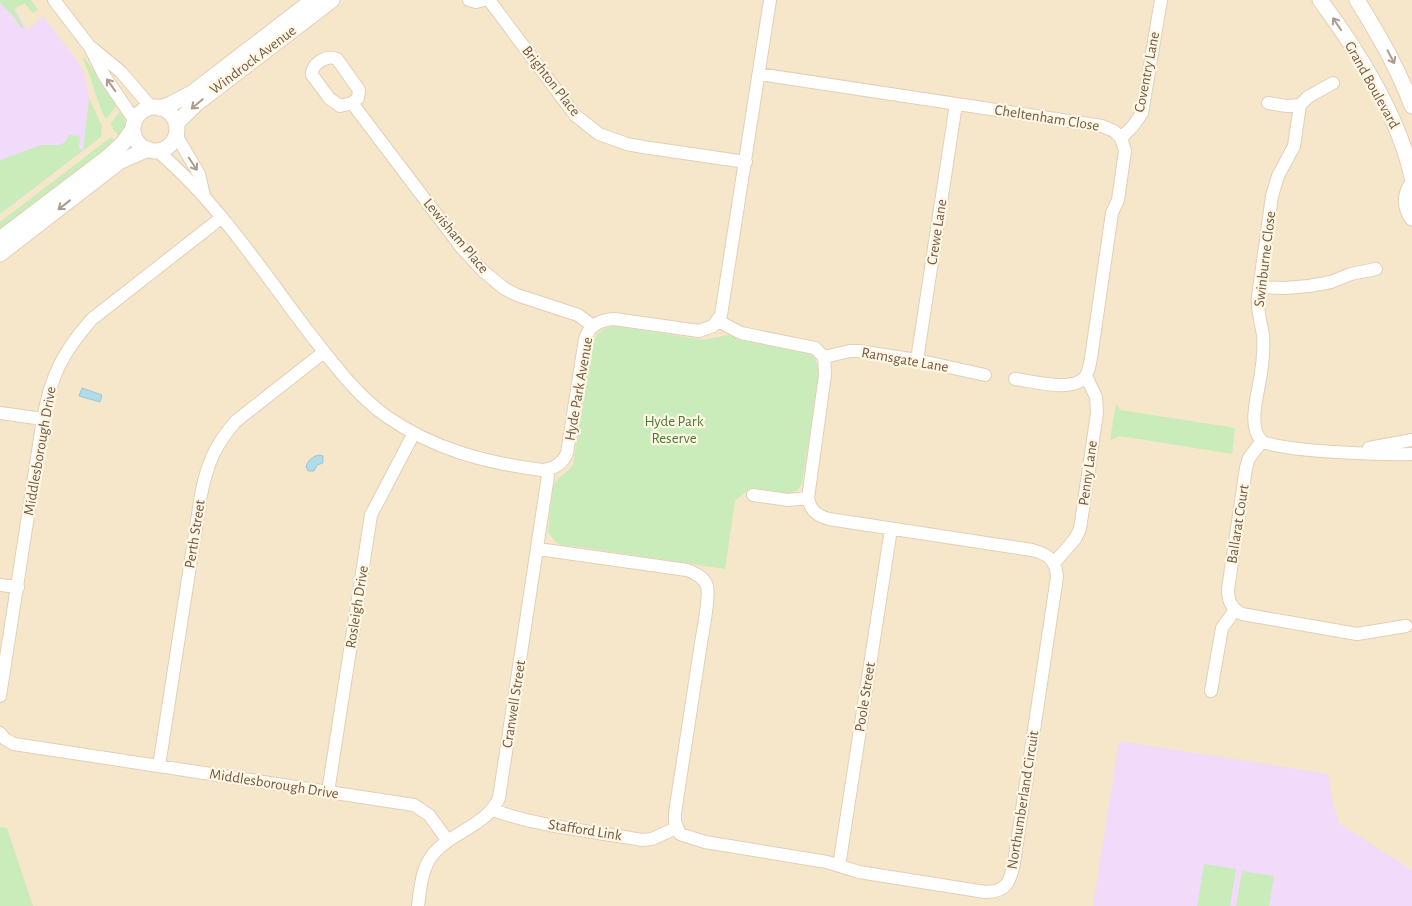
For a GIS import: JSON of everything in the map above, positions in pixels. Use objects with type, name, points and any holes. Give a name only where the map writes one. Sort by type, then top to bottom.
[{"type":"street","points":[[54,0],[90,47],[105,77],[134,125],[138,143],[170,162],[204,196],[342,375],[368,401],[385,415],[414,433],[452,451],[478,459],[522,468],[549,470]]},
{"type":"street","name":"Windrock Avenue","points":[[155,108],[169,105],[192,93],[313,0]]},
{"type":"street","name":"Windrock Avenue","points":[[176,129],[196,104],[332,0]]},
{"type":"street","points":[[469,0],[476,2],[484,0]]},
{"type":"street","name":"Brighton Place","points":[[489,0],[576,115],[600,134],[627,144],[746,162]]},
{"type":"street","points":[[770,0],[723,307],[718,321],[741,333],[815,348],[824,357],[825,375],[808,498],[809,505],[813,511],[828,519],[1032,550],[1046,555],[1054,563]]},
{"type":"street","name":"Coventry Lane","points":[[1121,138],[1134,126],[1144,107],[1161,0]]},
{"type":"street","name":"Grand Boulevard","points":[[1320,0],[1361,61],[1380,97],[1399,135],[1412,177]]},
{"type":"street","name":"Grand Boulevard","points":[[1357,0],[1395,65],[1412,106]]},
{"type":"street","points":[[90,47],[121,72],[155,108],[171,114],[176,129],[199,174],[204,196]]},
{"type":"street","name":"Cheltenham Close","points":[[759,74],[1102,126],[1114,131],[1121,138]]},
{"type":"street","points":[[1268,103],[1287,106],[1300,105],[1308,97],[1333,82]]},
{"type":"street","name":"Lewisham Place","points":[[352,103],[461,247],[483,272],[505,289],[517,295],[578,315],[593,326]]},
{"type":"street","name":"Crewe Lane","points":[[917,360],[956,104]]},
{"type":"street","name":"Swinburne Close","points":[[1262,441],[1256,432],[1254,421],[1264,352],[1257,306],[1259,287],[1272,196],[1278,176],[1294,146],[1300,105]]},
{"type":"street","points":[[0,239],[108,157],[123,143],[138,115],[144,110],[155,108]]},
{"type":"street","points":[[0,254],[119,162],[168,146],[176,129]]},
{"type":"street","points":[[1015,379],[1062,386],[1079,383],[1086,376],[1091,358],[1112,212],[1118,200],[1125,152],[1121,138]]},
{"type":"street","points":[[1412,184],[1406,196],[1406,204],[1412,218]]},
{"type":"street","name":"Middlesborough Drive","points":[[0,696],[43,419],[54,374],[62,357],[77,336],[92,320],[113,301],[221,218]]},
{"type":"street","points":[[1259,287],[1285,288],[1309,286],[1331,282],[1351,274],[1376,269]]},
{"type":"street","name":"Hyde Park Avenue","points":[[549,470],[562,462],[567,453],[585,340],[587,333],[593,326],[606,320],[614,319],[699,331],[713,326],[718,321]]},
{"type":"street","name":"Ramsgate Lane","points":[[824,357],[858,351],[917,360],[985,375]]},
{"type":"street","name":"Perth Street","points":[[159,766],[200,495],[206,470],[214,450],[236,422],[324,352]]},
{"type":"street","name":"Penny Lane","points":[[1054,563],[1075,539],[1080,529],[1097,413],[1096,396],[1086,376]]},
{"type":"street","points":[[0,413],[43,419]]},
{"type":"street","name":"Rosleigh Drive","points":[[328,792],[371,515],[414,433]]},
{"type":"street","points":[[1355,452],[1412,440]]},
{"type":"street","points":[[1262,441],[1276,446],[1296,449],[1412,454]]},
{"type":"street","name":"Ballarat Court","points":[[1235,610],[1228,598],[1228,589],[1246,468],[1249,458],[1262,441]]},
{"type":"street","name":"Cranwell Street","points":[[493,810],[501,790],[549,470]]},
{"type":"street","points":[[754,495],[788,500],[808,498]]},
{"type":"street","name":"Poole Street","points":[[839,866],[891,529]]},
{"type":"street","points":[[538,549],[687,570],[697,574],[708,588],[675,813],[676,828]]},
{"type":"street","name":"Northumberland Circuit","points":[[676,828],[685,837],[705,842],[812,859],[859,872],[985,892],[1001,890],[1008,883],[1014,863],[1057,577],[1054,563]]},
{"type":"street","points":[[0,585],[18,587]]},
{"type":"street","points":[[1211,691],[1222,628],[1235,610],[1242,614],[1357,634],[1406,626]]},
{"type":"street","name":"Middlesborough Drive","points":[[0,735],[5,740],[14,744],[414,805],[429,815],[448,841]]},
{"type":"street","points":[[418,906],[422,876],[429,860],[448,841],[493,810]]},
{"type":"street","name":"Stafford Link","points":[[493,810],[515,818],[642,840],[652,839],[676,828]]},
{"type":"shaded area","points":[[0,0],[1412,0],[1412,906],[0,906]]},
{"type":"shaded area","points":[[0,0],[31,0],[38,10],[34,13],[25,3],[15,9],[28,30],[43,16],[79,63],[85,77],[89,98],[83,151],[0,214]]},
{"type":"shaded area","points":[[1119,741],[1328,774],[1333,804],[1340,824],[1412,870],[1412,906],[1093,906]]},
{"type":"green space","points":[[0,0],[31,0],[38,10],[32,13],[25,3],[14,9],[24,27],[21,28],[14,17],[0,3]]},
{"type":"green space","points":[[84,57],[117,105],[107,118],[105,118],[99,103],[83,59]]},
{"type":"green space","points":[[89,98],[102,126],[101,137],[83,151]]},
{"type":"green space","points":[[121,110],[125,124],[121,138],[113,129],[111,123]]},
{"type":"green space","points":[[69,135],[80,136],[79,148],[83,151],[0,214],[0,160],[41,145],[60,145],[65,142]]},
{"type":"green space","points":[[111,137],[117,143],[0,233],[0,222]]},
{"type":"green space","name":"Hyde Park Reserve","points":[[616,326],[704,340],[728,335],[755,343],[807,351],[814,357],[819,375],[802,483],[798,490],[787,494],[750,488],[735,501],[725,569],[564,546],[556,542],[548,532],[554,485],[573,465],[592,343],[601,331]]},
{"type":"green space","points":[[1116,404],[1121,410],[1235,428],[1232,454],[1120,436],[1110,440]]},
{"type":"green space","points":[[0,827],[7,828],[33,906],[0,906]]},
{"type":"green space","points":[[1204,864],[1236,869],[1230,906],[1197,906]]},
{"type":"green space","points":[[1242,871],[1274,876],[1269,906],[1236,906]]},
{"type":"water","points":[[82,388],[102,395],[100,402],[79,396]]},
{"type":"water","points":[[323,456],[323,463],[317,465],[314,471],[308,471],[306,467],[308,462],[313,457]]}]
